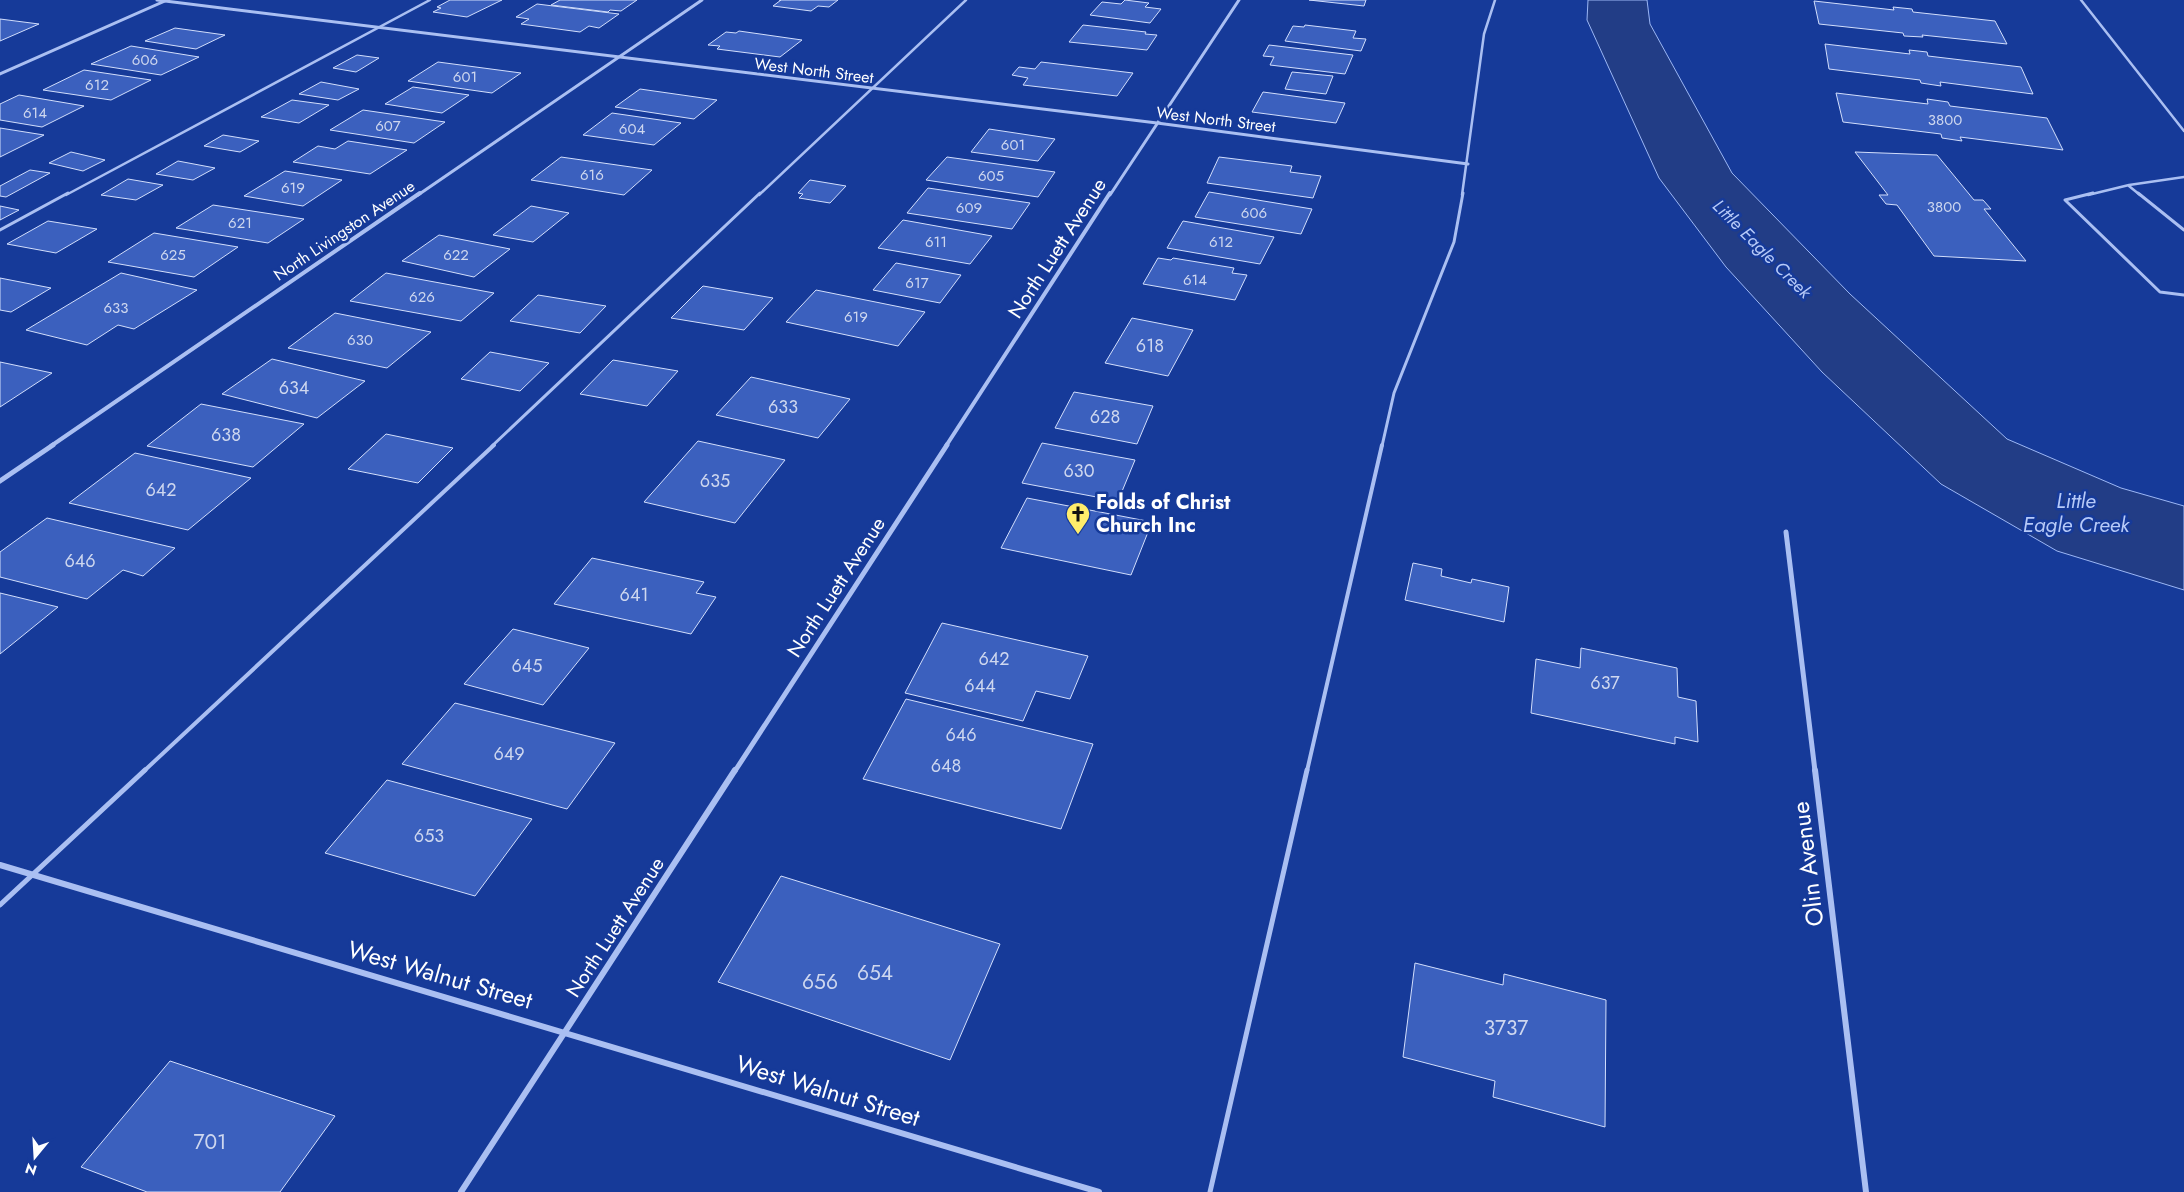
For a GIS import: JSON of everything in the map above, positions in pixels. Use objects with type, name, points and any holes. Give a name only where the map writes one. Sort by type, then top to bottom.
[{"type":"street","name":"West North Street","points":[[157,0],[1157,123],[1468,164]]},
{"type":"street","name":"North Livingston Avenue","points":[[0,480],[702,0]]},
{"type":"street","name":"North Luett Avenue","points":[[460,1192],[1238,0]]},
{"type":"street","points":[[0,74],[167,1]]},
{"type":"street","name":"Olin Avenue","points":[[1786,532],[1866,1192]]},
{"type":"street","name":"West Walnut Street","points":[[0,864],[1099,1192]]},
{"type":"lane","points":[[0,230],[430,0]]},
{"type":"lane","points":[[0,905],[439,496],[966,0]]},
{"type":"lane","points":[[1210,1192],[1394,393],[1454,242],[1468,164],[1484,34],[1495,0]]},
{"type":"lane","points":[[2080,0],[2184,131]]},
{"type":"lane","points":[[2184,177],[2129,186],[2065,200],[2160,292],[2184,295]]},
{"type":"lane","points":[[2129,186],[2184,230]]},
{"type":"water","name":"Little Eagle Creek","points":[[1588,0],[1647,0],[1650,24],[1732,173],[1850,294],[2007,439],[2121,488],[2184,506],[2184,590],[2057,551],[1941,484],[1822,372],[1726,267],[1659,178],[1587,20]]},
{"type":"building","points":[[450,0],[502,0],[467,17],[433,12],[441,8],[437,7]]},
{"type":"building","points":[[560,0],[637,0],[621,11],[610,10],[608,12],[551,5]]},
{"type":"building","points":[[781,0],[838,0],[829,7],[818,6],[811,11],[773,6]]},
{"type":"building","points":[[1125,0],[1149,3],[1145,7],[1161,9],[1150,23],[1090,15],[1102,2],[1121,4]]},
{"type":"building","points":[[1309,0],[1366,0],[1364,6]]},
{"type":"building","points":[[1814,1],[1894,10],[1893,7],[1912,9],[1913,12],[1995,21],[2007,44],[1922,35],[1923,37],[1904,36],[1903,33],[1819,24]]},
{"type":"building","points":[[537,4],[619,14],[599,28],[589,26],[580,32],[521,24],[529,19],[516,17]]},
{"type":"building","points":[[0,19],[39,24],[0,41]]},
{"type":"building","points":[[1083,25],[1157,35],[1147,50],[1069,42]]},
{"type":"building","points":[[1305,25],[1356,31],[1353,38],[1366,39],[1361,51],[1285,41],[1293,26],[1304,27]]},
{"type":"building","points":[[175,28],[225,35],[196,49],[145,41]]},
{"type":"building","points":[[739,31],[802,40],[780,57],[717,49],[720,46],[708,45],[726,32],[736,33]]},
{"type":"building","points":[[1825,44],[1910,54],[1909,50],[1927,52],[1928,56],[2021,67],[2033,94],[1940,82],[1941,86],[1921,83],[1920,80],[1829,69]]},
{"type":"building","points":[[1269,45],[1353,55],[1345,74],[1270,65],[1274,57],[1263,56]]},
{"type":"building","points":[[131,46],[199,57],[161,75],[91,64]]},
{"type":"building","points":[[357,55],[379,58],[356,72],[333,68]]},
{"type":"building","points":[[438,62],[521,73],[492,93],[408,81]]},
{"type":"building","points":[[1041,62],[1133,73],[1117,96],[1023,85],[1028,78],[1012,75],[1019,67],[1035,69]]},
{"type":"building","points":[[84,70],[151,80],[111,100],[43,90]]},
{"type":"building","points":[[1292,72],[1333,76],[1326,94],[1285,89]]},
{"type":"building","points":[[321,82],[359,89],[338,100],[299,94]]},
{"type":"building","points":[[413,87],[469,95],[442,113],[385,104]]},
{"type":"building","points":[[640,89],[717,100],[694,119],[615,107]]},
{"type":"building","points":[[1263,92],[1345,103],[1336,123],[1252,112]]},
{"type":"building","points":[[1836,93],[1928,104],[1927,99],[1948,102],[1950,106],[2047,118],[2063,150],[1960,137],[1962,141],[1942,138],[1941,134],[1843,122]]},
{"type":"building","points":[[19,95],[84,106],[42,127],[0,120],[0,104]]},
{"type":"building","points":[[292,100],[329,105],[299,123],[261,117]]},
{"type":"building","points":[[363,110],[445,122],[414,143],[330,130]]},
{"type":"building","points":[[612,113],[681,123],[654,145],[583,135]]},
{"type":"building","points":[[0,128],[44,135],[0,157]]},
{"type":"building","points":[[989,129],[1055,139],[1038,161],[971,152]]},
{"type":"building","points":[[223,135],[259,141],[240,152],[204,146]]},
{"type":"building","points":[[348,141],[407,150],[370,174],[293,162],[318,146],[335,149]]},
{"type":"building","points":[[71,152],[105,160],[83,171],[49,163]]},
{"type":"building","points":[[1855,152],[1937,155],[1974,200],[1983,200],[1991,209],[1984,209],[2026,261],[1934,256],[1897,205],[1886,204],[1879,195],[1888,195]]},
{"type":"building","points":[[561,157],[652,170],[624,195],[531,180]]},
{"type":"building","points":[[947,157],[1055,172],[1038,197],[926,180]]},
{"type":"building","points":[[1219,157],[1292,166],[1290,172],[1321,176],[1313,198],[1207,183]]},
{"type":"building","points":[[178,161],[215,168],[193,180],[156,174]]},
{"type":"building","points":[[30,170],[50,173],[6,197],[0,196],[0,186]]},
{"type":"building","points":[[285,171],[342,180],[303,206],[244,196]]},
{"type":"building","points":[[128,179],[163,185],[136,200],[101,195]]},
{"type":"building","points":[[810,180],[846,186],[830,203],[799,198],[803,194],[798,193]]},
{"type":"building","points":[[928,188],[1030,203],[1012,229],[907,213]]},
{"type":"building","points":[[1209,192],[1312,209],[1301,234],[1195,217]]},
{"type":"building","points":[[213,205],[304,219],[268,243],[176,228]]},
{"type":"building","points":[[0,206],[19,210],[0,220]]},
{"type":"building","points":[[531,206],[569,213],[533,242],[493,235]]},
{"type":"building","points":[[903,220],[992,236],[970,264],[878,248]]},
{"type":"building","points":[[48,221],[97,229],[56,253],[7,244]]},
{"type":"building","points":[[1183,221],[1274,237],[1260,264],[1167,248]]},
{"type":"building","points":[[154,233],[238,247],[194,277],[108,262]]},
{"type":"building","points":[[439,235],[510,249],[474,277],[402,261]]},
{"type":"building","points":[[1158,258],[1171,260],[1173,258],[1234,268],[1232,273],[1247,275],[1235,300],[1143,284]]},
{"type":"building","points":[[896,263],[961,275],[940,303],[873,290]]},
{"type":"building","points":[[121,273],[197,290],[134,329],[118,325],[87,345],[26,330]]},
{"type":"building","points":[[386,273],[494,293],[461,321],[350,301]]},
{"type":"building","points":[[0,278],[51,288],[11,312],[0,310]]},
{"type":"building","points":[[703,286],[773,298],[744,330],[671,318]]},
{"type":"building","points":[[816,290],[925,312],[898,346],[786,322]]},
{"type":"building","points":[[538,295],[606,306],[580,333],[510,321]]},
{"type":"building","points":[[335,313],[431,332],[387,368],[288,348]]},
{"type":"building","points":[[1132,318],[1193,330],[1168,376],[1105,363]]},
{"type":"building","points":[[490,352],[549,363],[520,391],[461,379]]},
{"type":"building","points":[[272,359],[365,381],[317,418],[222,394]]},
{"type":"building","points":[[613,360],[678,371],[647,406],[580,394]]},
{"type":"building","points":[[0,362],[52,373],[0,407]]},
{"type":"building","points":[[751,377],[850,399],[818,438],[716,415]]},
{"type":"building","points":[[1074,392],[1153,406],[1137,444],[1055,428]]},
{"type":"building","points":[[201,404],[304,424],[253,467],[147,446]]},
{"type":"building","points":[[386,434],[453,448],[418,483],[348,469]]},
{"type":"building","points":[[698,441],[785,460],[735,523],[644,502]]},
{"type":"building","points":[[1042,443],[1135,460],[1118,501],[1022,483]]},
{"type":"building","points":[[135,453],[251,478],[188,530],[69,503]]},
{"type":"building","name":"Folds of Christ Church Inc","points":[[1027,498],[1152,522],[1131,575],[1001,548]]},
{"type":"building","points":[[47,518],[175,548],[143,576],[123,570],[87,599],[0,577],[0,552]]},
{"type":"building","points":[[592,558],[704,582],[696,593],[716,597],[691,634],[554,604]]},
{"type":"building","points":[[1413,563],[1442,569],[1441,576],[1471,583],[1472,579],[1509,587],[1504,622],[1405,600]]},
{"type":"building","points":[[0,593],[58,607],[0,654]]},
{"type":"building","points":[[942,623],[1088,656],[1070,699],[1036,691],[1023,721],[905,693]]},
{"type":"building","points":[[513,629],[589,648],[543,705],[464,684]]},
{"type":"building","points":[[1581,648],[1677,668],[1678,697],[1696,701],[1698,742],[1675,737],[1675,744],[1531,713],[1536,659],[1580,668]]},
{"type":"building","points":[[906,699],[1093,744],[1061,829],[863,779]]},
{"type":"building","points":[[455,703],[615,743],[567,809],[402,764]]},
{"type":"building","points":[[387,780],[532,819],[475,896],[325,853]]},
{"type":"building","points":[[781,876],[1000,944],[950,1060],[718,982]]},
{"type":"building","points":[[1415,963],[1503,985],[1504,974],[1606,1000],[1605,1127],[1493,1097],[1495,1081],[1403,1057]]},
{"type":"building","points":[[170,1061],[335,1116],[280,1192],[147,1192],[81,1167]]},
{"type":"place","name":"Folds of Christ Church Inc","points":[[1078,535]]}]
